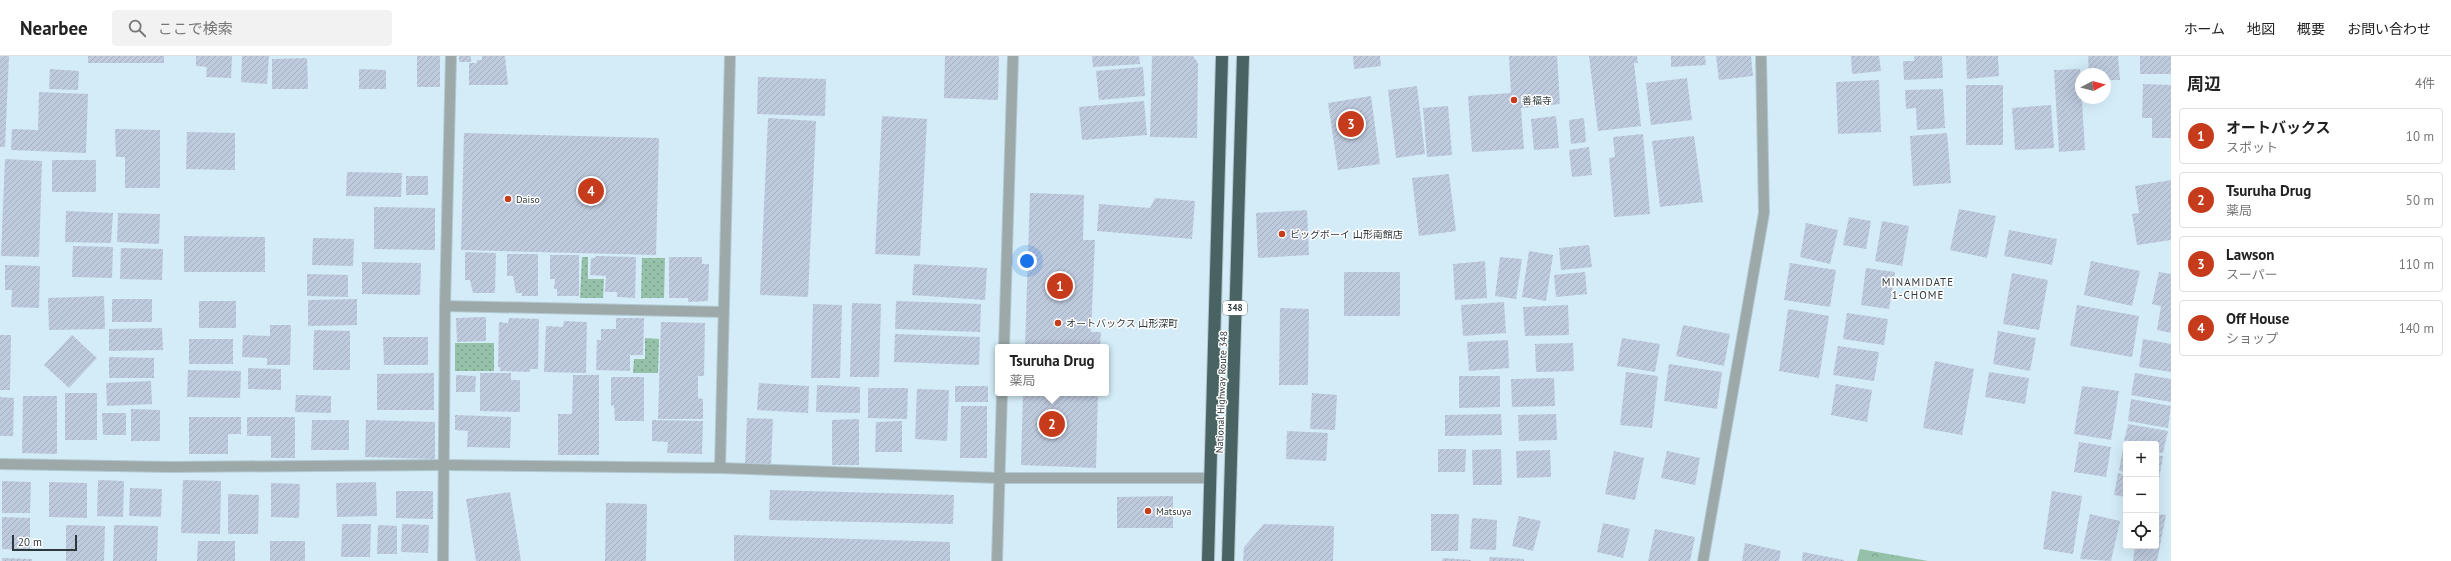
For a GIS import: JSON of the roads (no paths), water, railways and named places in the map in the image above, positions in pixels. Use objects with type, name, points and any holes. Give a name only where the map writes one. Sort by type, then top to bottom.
[{"type":"highway","name":"National Highway Route 348","points":[[1208,561],[1222,56]]},
{"type":"highway","name":"National Highway Route 348","points":[[1228,561],[1243,56]]},
{"type":"street","points":[[443,561],[445,465],[445,306],[451,56]]},
{"type":"street","points":[[720,468],[722,312],[730,56]]},
{"type":"street","points":[[1004,344],[1013,56]]},
{"type":"street","points":[[1703,561],[1764,213],[1761,56]]},
{"type":"street","points":[[445,306],[722,312]]},
{"type":"street","points":[[998,561],[1002,396]]},
{"type":"street","points":[[0,464],[170,467],[445,465],[720,468],[999,478],[1210,478]]},
{"type":"place","name":"善福寺","points":[[1514,100]]},
{"type":"place","name":"Lawson","points":[[1351,124]]},
{"type":"place","name":"Off House","points":[[591,191]]},
{"type":"place","name":"Daiso","points":[[508,199]]},
{"type":"place","name":"ビッグボーイ 山形南館店","points":[[1282,234]]},
{"type":"place","name":"オートバックス","points":[[1060,286]]},
{"type":"place","name":"オートバックス 山形深町","points":[[1058,323]]},
{"type":"place","name":"Tsuruha Drug","points":[[1052,424]]},
{"type":"place","name":"Matsuya","points":[[1148,511]]},
{"type":"district","name":"MINAMIDATE 1-CHOME","points":[[1918,288]]}]
